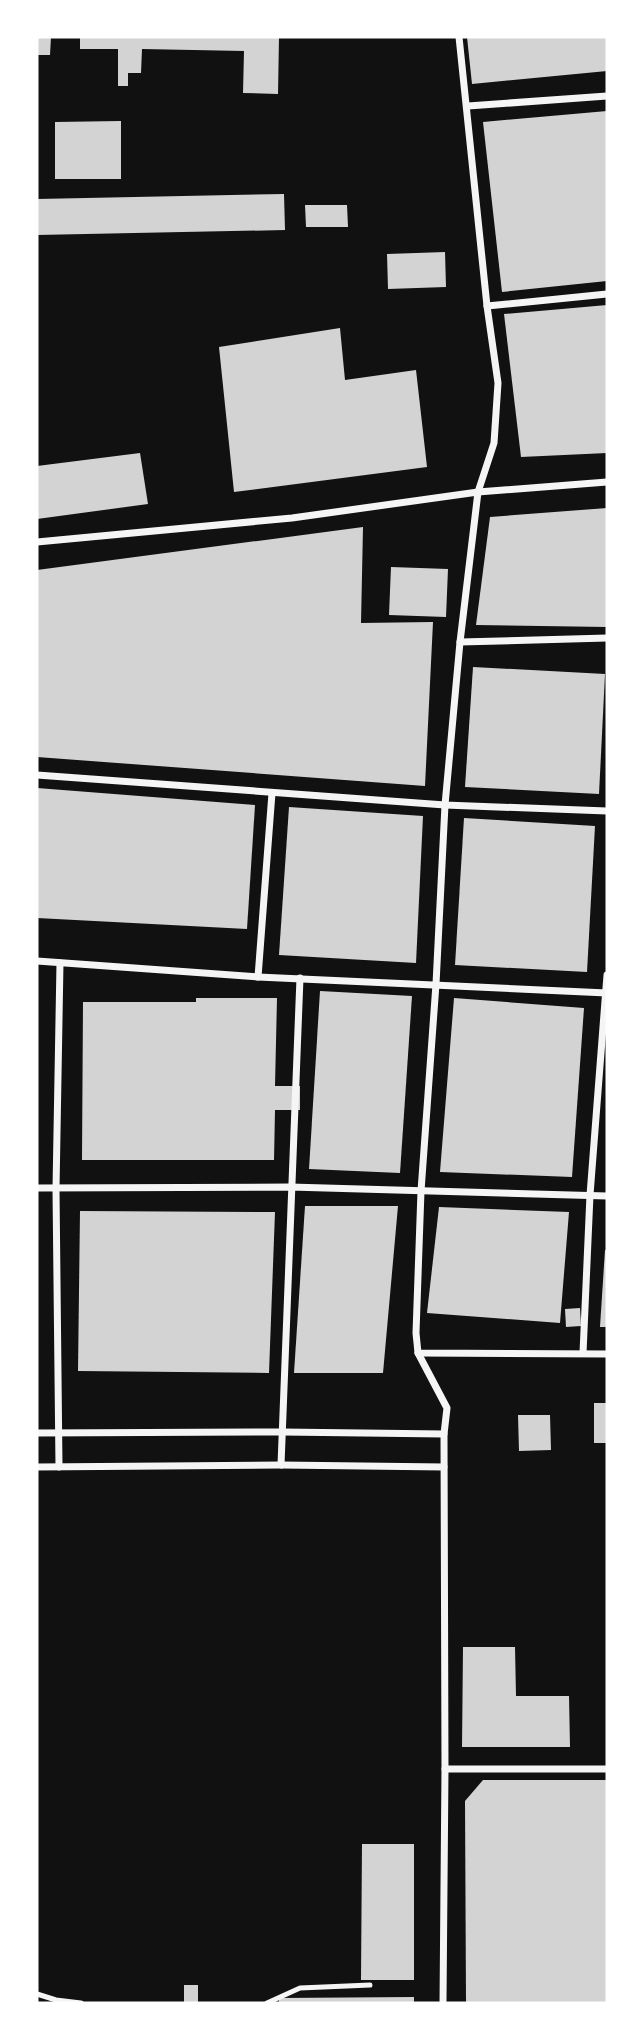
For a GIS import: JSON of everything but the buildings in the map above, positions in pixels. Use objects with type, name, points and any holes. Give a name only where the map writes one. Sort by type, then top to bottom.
[{"type":"street","points":[[443,2003],[446,1408],[418,1353],[416,1333],[421,1191],[436,984],[445,804],[460,642],[478,492],[494,443],[498,383],[487,306],[459,37]]},
{"type":"street","points":[[468,106],[607,96]]},
{"type":"street","points":[[487,306],[607,294]]},
{"type":"street","points":[[37,542],[292,518],[478,492],[607,482]]},
{"type":"street","points":[[460,642],[607,638]]},
{"type":"street","points":[[37,775],[445,804],[607,811]]},
{"type":"street","points":[[258,977],[272,793]]},
{"type":"street","points":[[37,961],[258,977],[607,993]]},
{"type":"street","points":[[59,1467],[56,1189],[60,963]]},
{"type":"street","points":[[583,1353],[590,1195],[607,975]]},
{"type":"street","points":[[281,1465],[300,978]]},
{"type":"street","points":[[37,1188],[290,1187],[607,1196]]},
{"type":"street","points":[[418,1353],[607,1354]]},
{"type":"street","points":[[37,1433],[444,1434]]},
{"type":"street","points":[[37,1467],[444,1467]]},
{"type":"street","points":[[446,1769],[607,1769]]},
{"type":"lane","points":[[267,2003],[300,1988],[370,1985]]},
{"type":"lane","points":[[37,1994],[81,2003]]}]
